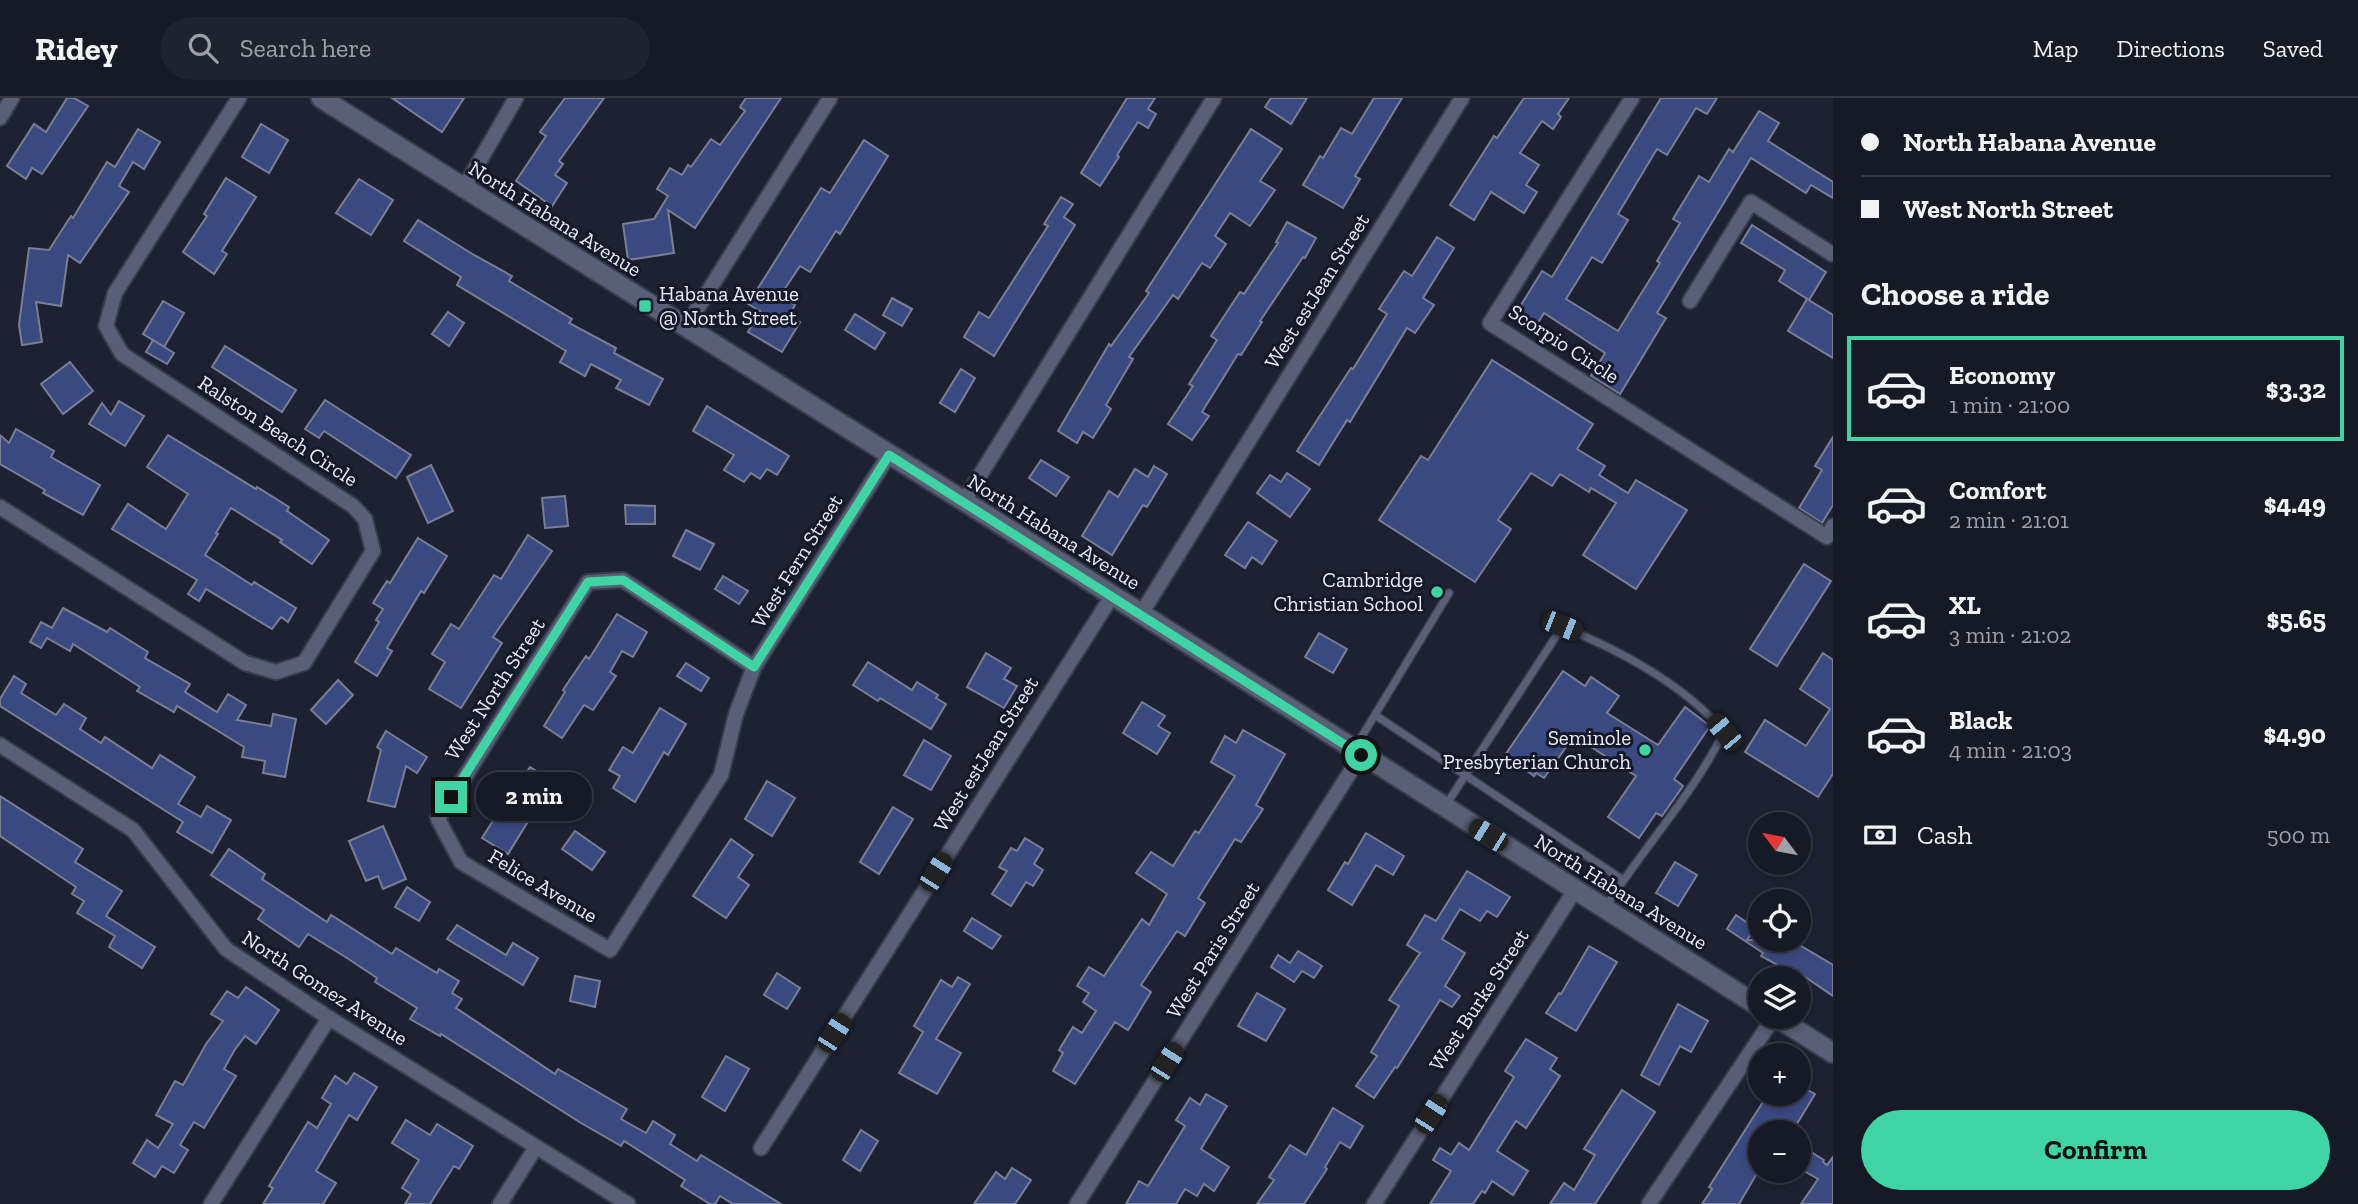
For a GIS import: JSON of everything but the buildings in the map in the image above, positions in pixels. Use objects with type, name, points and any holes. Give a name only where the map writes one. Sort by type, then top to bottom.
[{"type":"street","points":[[0,118],[12,98]]},
{"type":"street","name":"Ralston Beach Circle","points":[[0,507],[245,663],[276,673],[304,663],[373,551],[365,519],[353,506],[122,354],[106,326],[115,293],[239,98]]},
{"type":"street","name":"North Habana Avenue","points":[[321,98],[964,501],[1748,999]]},
{"type":"street","points":[[464,188],[516,98]]},
{"type":"street","points":[[685,328],[830,98]]},
{"type":"street","points":[[964,501],[1214,98]]},
{"type":"street","name":"West estJean Street","points":[[1141,614],[1462,98]]},
{"type":"street","name":"Scorpio Circle","points":[[1632,98],[1490,323],[1827,537],[1833,526]]},
{"type":"street","points":[[1690,301],[1751,202],[1833,254]]},
{"type":"street","name":"West Fern Street","points":[[610,950],[720,775],[736,714],[754,667],[889,455]]},
{"type":"street","name":"West North Street","points":[[438,819],[588,582],[623,580],[754,667]]},
{"type":"street","name":"West estJean Street","points":[[761,1148],[1112,596]]},
{"type":"street","name":"North Gomez Avenue","points":[[0,745],[134,830],[226,948],[329,1018],[628,1204]]},
{"type":"street","name":"West Paris Street","points":[[1077,1204],[1357,752]]},
{"type":"street","name":"Felice Avenue","points":[[438,819],[461,862],[610,950]]},
{"type":"street","name":"West Burke Street","points":[[1374,1204],[1575,890]]},
{"type":"street","points":[[211,1204],[329,1018]]},
{"type":"street","points":[[1649,1204],[1767,1029]]},
{"type":"street","points":[[1794,1029],[1833,1053]]},
{"type":"street","points":[[500,1204],[536,1147]]},
{"type":"lane","points":[[1357,752],[1375,715],[1449,593]]},
{"type":"lane","points":[[1444,807],[1562,626],[1632,660],[1699,706],[1724,732],[1686,797],[1604,909]]},
{"type":"lane","points":[[1375,715],[1623,880]]},
{"type":"place","name":"Habana Avenue @ North Street","points":[[645,306]]},
{"type":"place","name":"Cambridge Christian School","points":[[1437,592]]},
{"type":"place","name":"Seminole Presbyterian Church","points":[[1645,750]]},
{"type":"route","points":[[451,797],[588,582],[623,580],[754,667],[889,455],[1361,755]]}]
